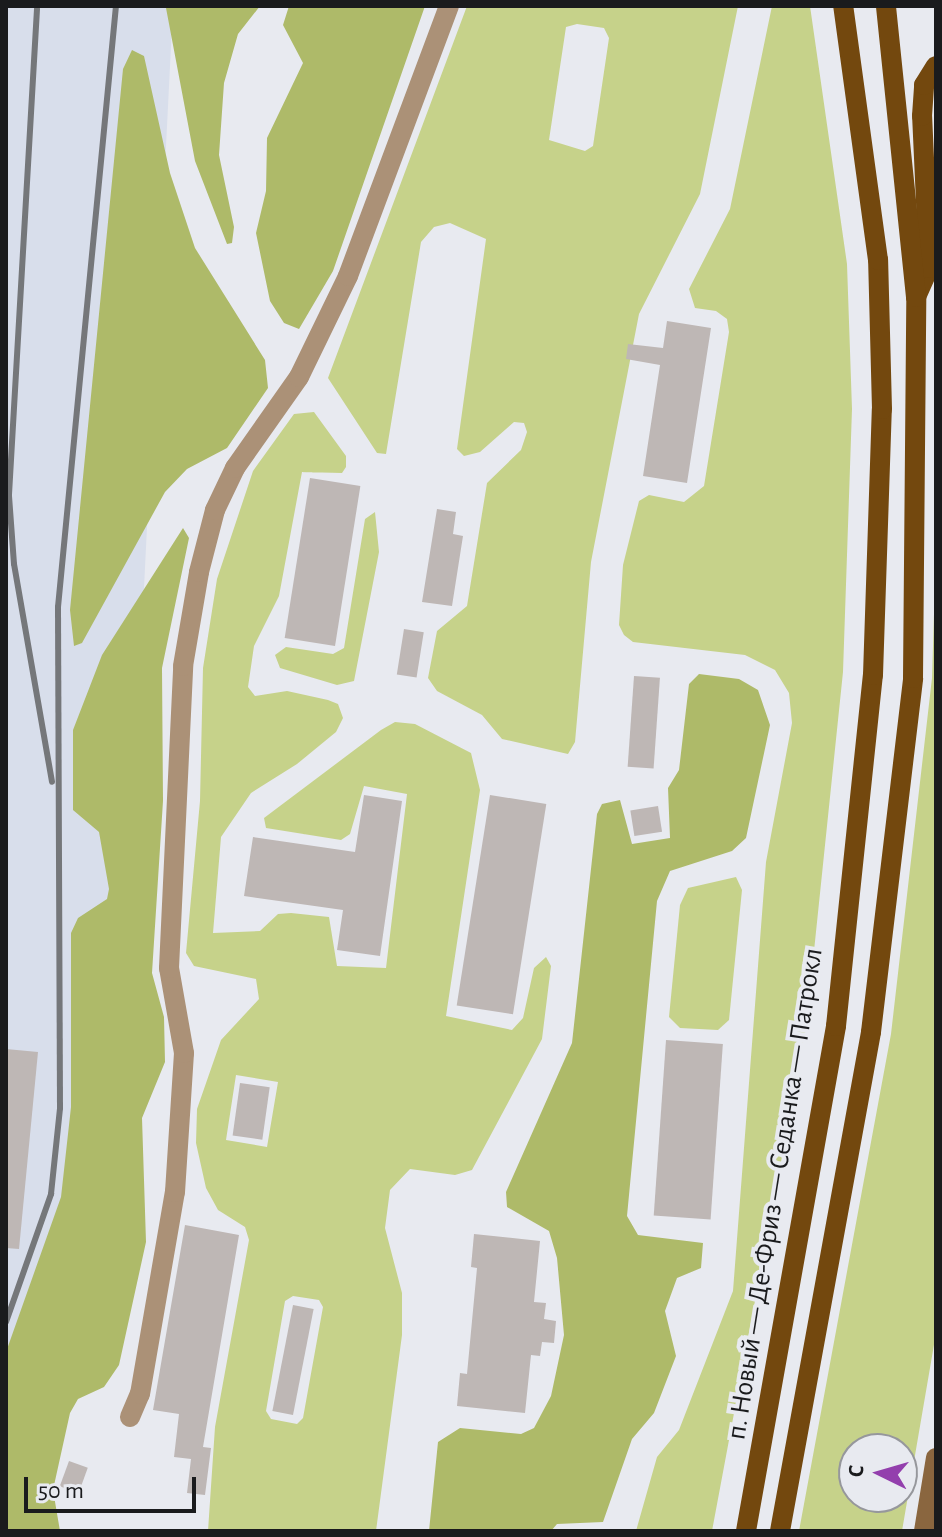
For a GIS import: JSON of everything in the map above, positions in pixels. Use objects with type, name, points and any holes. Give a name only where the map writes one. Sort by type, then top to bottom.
[{"type":"main road","name":"п. Новый — Де-Фриз — Седанка — Патрокл","points":[[746,1531],[836,1026],[873,675],[882,409],[878,260],[843,6]]},
{"type":"main road","points":[[780,1531],[871,1032],[913,678],[916,297],[886,6]]},
{"type":"main road","points":[[916,297],[929,268],[922,116],[924,85],[936,66]]},
{"type":"main road","points":[[924,1531],[936,1458]]},
{"type":"street","points":[[130,1417],[140,1394],[175,1192],[184,1053],[169,968],[183,666],[199,572],[215,510],[235,468],[299,377],[337,301],[449,6]]},
{"type":"shaded area","points":[[6,6],[173,6],[122,1029],[6,1485]]},
{"type":"green space","points":[[260,6],[238,34],[224,83],[219,155],[234,227],[232,243],[227,244],[195,161],[166,8]]},
{"type":"green space","points":[[289,6],[425,6],[333,271],[299,329],[284,323],[270,301],[256,233],[266,191],[267,138],[303,63],[283,25]]},
{"type":"green space","points":[[467,6],[738,6],[700,194],[639,314],[591,562],[575,742],[568,754],[502,739],[482,715],[437,691],[428,678],[437,631],[467,606],[487,483],[521,450],[527,432],[524,423],[514,422],[480,452],[464,456],[457,449],[486,239],[450,223],[434,227],[421,242],[386,454],[377,453],[328,378]],"holes":[[[577,24],[604,28],[609,38],[593,146],[585,151],[549,140],[566,27]]]},
{"type":"green space","points":[[772,6],[810,6],[847,264],[852,409],[843,672],[806,1028],[712,1531],[636,1531],[657,1457],[679,1430],[733,1291],[766,862],[792,723],[789,693],[775,670],[745,655],[633,642],[624,635],[619,625],[623,565],[639,501],[649,495],[684,502],[704,486],[729,332],[727,319],[716,311],[695,308],[689,289],[730,209]]},
{"type":"green space","points":[[132,50],[144,56],[170,173],[195,248],[265,360],[268,388],[227,448],[187,469],[165,492],[82,643],[74,646],[70,610],[123,69]]},
{"type":"green space","points":[[314,412],[346,456],[346,467],[342,473],[302,472],[279,596],[254,646],[248,687],[255,696],[287,691],[328,700],[338,704],[343,718],[336,732],[297,764],[251,793],[221,837],[213,933],[260,931],[278,914],[329,917],[337,966],[386,968],[407,794],[364,786],[350,834],[341,840],[266,828],[264,818],[395,722],[415,724],[471,753],[480,790],[446,1016],[512,1030],[523,1018],[534,968],[546,957],[551,966],[542,1039],[472,1170],[455,1175],[410,1169],[390,1190],[385,1228],[402,1293],[402,1335],[376,1531],[208,1531],[215,1427],[249,1240],[245,1227],[218,1210],[206,1188],[196,1143],[197,1109],[221,1040],[259,999],[256,979],[194,966],[186,953],[200,801],[203,668],[217,579],[253,471],[294,414]],"holes":[[[236,1075],[278,1082],[267,1147],[226,1140]],[[293,1296],[319,1300],[323,1307],[303,1418],[297,1424],[271,1419],[266,1411],[285,1301]]]},
{"type":"green space","points":[[375,512],[379,552],[354,681],[337,685],[280,668],[275,655],[286,647],[333,654],[344,648],[365,519]]},
{"type":"green space","points":[[183,528],[189,538],[162,668],[163,801],[152,973],[164,1017],[165,1062],[142,1118],[146,1242],[119,1365],[104,1387],[78,1399],[70,1413],[53,1490],[60,1531],[6,1531],[6,1352],[61,1197],[71,1107],[71,933],[78,918],[107,899],[109,889],[99,832],[73,810],[73,730],[102,655]]},
{"type":"green space","points":[[936,549],[936,1333],[918,1438],[918,1433],[838,1433],[838,1513],[905,1513],[902,1531],[799,1531],[891,1034],[932,678]]},
{"type":"green space","points":[[699,674],[739,679],[758,690],[770,725],[746,838],[732,851],[670,871],[657,901],[627,1216],[638,1235],[703,1243],[701,1268],[677,1278],[665,1311],[676,1356],[654,1413],[632,1439],[603,1522],[557,1524],[551,1531],[429,1531],[438,1442],[460,1428],[521,1434],[534,1428],[551,1396],[564,1335],[557,1258],[549,1231],[507,1207],[506,1192],[572,1043],[597,814],[602,804],[620,800],[632,844],[670,838],[668,788],[679,770],[689,684]]},
{"type":"green space","points":[[736,877],[742,890],[729,1020],[718,1030],[680,1028],[669,1017],[680,905],[688,888]]},
{"type":"building","points":[[667,321],[711,328],[687,483],[643,476],[660,365],[626,359],[628,344],[663,348]]},
{"type":"building","points":[[310,478],[360,486],[335,646],[285,638]]},
{"type":"building","points":[[437,509],[456,512],[453,534],[463,536],[452,606],[422,602]]},
{"type":"building","points":[[404,629],[424,632],[417,678],[397,674]]},
{"type":"building","points":[[634,676],[660,678],[654,769],[628,767]]},
{"type":"building","points":[[364,795],[402,801],[380,956],[337,950],[343,910],[244,896],[253,837],[355,852]]},
{"type":"building","points":[[490,795],[546,804],[513,1014],[457,1005]]},
{"type":"building","points":[[658,806],[662,832],[634,836],[630,810]]},
{"type":"building","points":[[666,1040],[723,1044],[711,1220],[654,1216]]},
{"type":"building","points":[[6,1049],[38,1052],[19,1249],[6,1248]]},
{"type":"building","points":[[240,1083],[270,1087],[262,1140],[233,1135]]},
{"type":"building","points":[[185,1225],[239,1235],[203,1447],[211,1448],[205,1495],[187,1493],[191,1459],[174,1457],[179,1414],[153,1410]]},
{"type":"building","points":[[474,1234],[540,1241],[534,1302],[546,1303],[544,1319],[556,1321],[554,1343],[542,1342],[540,1356],[531,1355],[525,1413],[457,1406],[460,1373],[467,1374],[477,1268],[471,1267]]},
{"type":"building","points":[[293,1305],[314,1309],[293,1415],[272,1411]]},
{"type":"building","points":[[69,1461],[88,1468],[79,1493],[60,1486]]},
{"type":"railway","points":[[6,1322],[51,1194],[60,1108],[58,607],[116,6]]},
{"type":"railway","points":[[37,9],[9,496],[14,564],[52,782]]}]
